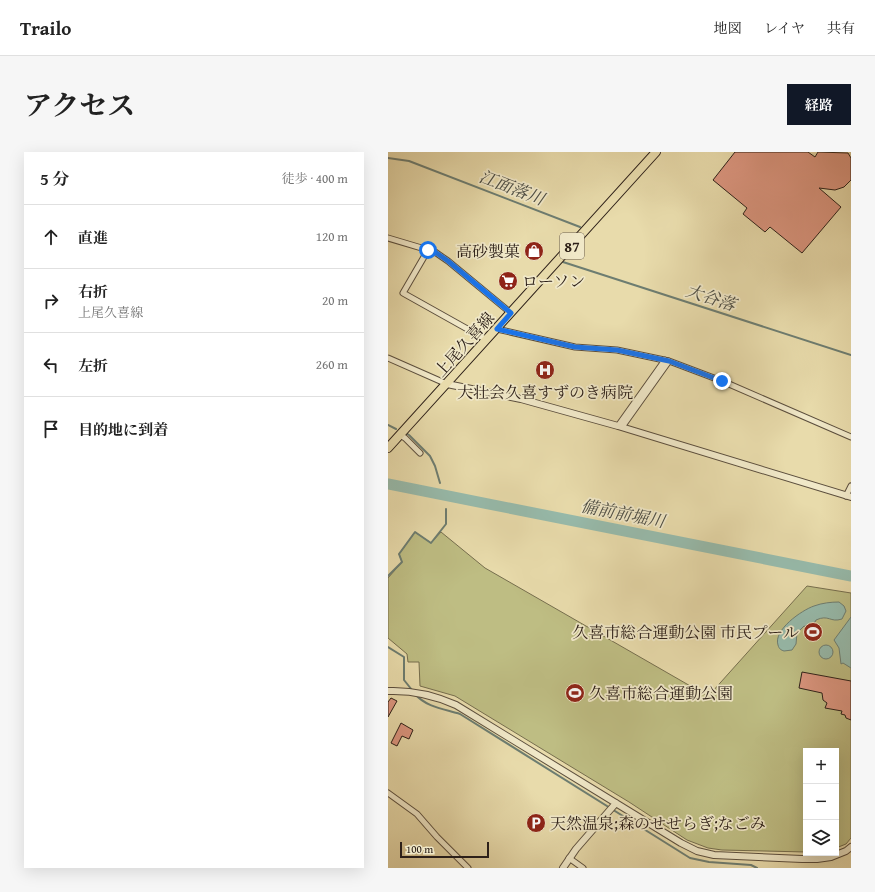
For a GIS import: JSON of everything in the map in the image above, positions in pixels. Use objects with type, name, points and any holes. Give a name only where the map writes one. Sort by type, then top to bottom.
[{"type":"main road","name":"上尾久喜線","points":[[388,448],[656,152]]},
{"type":"street","points":[[388,238],[435,252],[511,313]]},
{"type":"street","points":[[428,250],[403,293],[487,340]]},
{"type":"street","points":[[497,329],[575,347],[617,350],[667,361],[722,381],[851,437]]},
{"type":"street","points":[[388,358],[447,384],[521,399],[620,426],[848,496],[851,486]]},
{"type":"street","points":[[620,426],[667,361]]},
{"type":"street","points":[[400,435],[420,453]]},
{"type":"street","points":[[388,691],[421,692],[456,704],[560,770],[681,843],[704,854],[817,859],[831,857],[851,847]]},
{"type":"street","points":[[388,793],[416,814],[436,837],[468,868]]},
{"type":"street","points":[[564,868],[569,858],[616,803]]},
{"type":"street","points":[[569,858],[583,868]]},
{"type":"shaded area","name":"久喜市総合運動公園","points":[[415,532],[431,543],[441,532],[485,568],[706,695],[712,692],[807,586],[851,593],[851,838],[846,844],[839,847],[839,748],[803,748],[803,852],[722,850],[708,848],[687,840],[629,802],[455,696],[420,686],[419,662],[408,662],[407,654],[388,638],[388,578],[402,562],[399,554]]},
{"type":"shaded area","points":[[839,602],[844,606],[846,611],[842,619],[835,620],[820,618],[806,627],[804,626],[797,633],[796,644],[792,650],[781,650],[778,645],[780,633],[796,616],[817,605]]},
{"type":"shaded area","points":[[851,617],[851,668],[843,663],[841,664],[839,648],[834,640]]},
{"type":"shaded area","points":[[823,645],[829,645],[833,649],[833,655],[829,659],[823,659],[819,655],[819,649]]},
{"type":"building","points":[[735,152],[808,152],[815,157],[818,152],[848,153],[851,158],[851,180],[844,187],[835,190],[819,188],[841,207],[802,253],[770,227],[765,232],[743,214],[747,208],[713,180]]},
{"type":"building","points":[[802,672],[851,681],[851,720],[846,718],[845,715],[841,714],[842,711],[825,708],[827,703],[823,700],[822,693],[799,688]]},
{"type":"building","points":[[391,698],[397,701],[388,717],[388,702]]},
{"type":"building","points":[[401,723],[413,730],[409,739],[402,736],[397,746],[391,743]]},
{"type":"waterway","name":"江面落川","points":[[388,158],[409,161],[580,227]]},
{"type":"waterway","name":"大谷落","points":[[563,262],[851,355]]},
{"type":"waterway","points":[[388,425],[396,429]]},
{"type":"waterway","points":[[406,433],[430,456],[435,466],[440,483]]},
{"type":"waterway","name":"備前前堀川","points":[[388,484],[851,576]]},
{"type":"waterway","points":[[388,576],[402,562],[399,554],[415,532],[431,543],[446,524],[446,509]]},
{"type":"waterway","points":[[388,647],[404,657],[404,680],[412,690]]},
{"type":"waterway","points":[[415,694],[430,705],[460,714],[690,858],[709,862],[751,865],[757,868]]},
{"type":"place","name":"高砂製菓","points":[[534,251]]},
{"type":"place","name":"ローソン","points":[[508,281]]},
{"type":"place","name":"大壮会久喜すずのき病院","points":[[545,370]]},
{"type":"place","name":"久喜市総合運動公園 市民プール","points":[[813,632]]},
{"type":"place","name":"久喜市総合運動公園","points":[[575,693]]},
{"type":"place","name":"天然温泉;森のせせらぎ;なごみ","points":[[536,823]]},
{"type":"route","points":[[428,250],[435,252],[448,261],[511,313],[497,329],[575,347],[617,350],[669,361],[722,381]]}]
